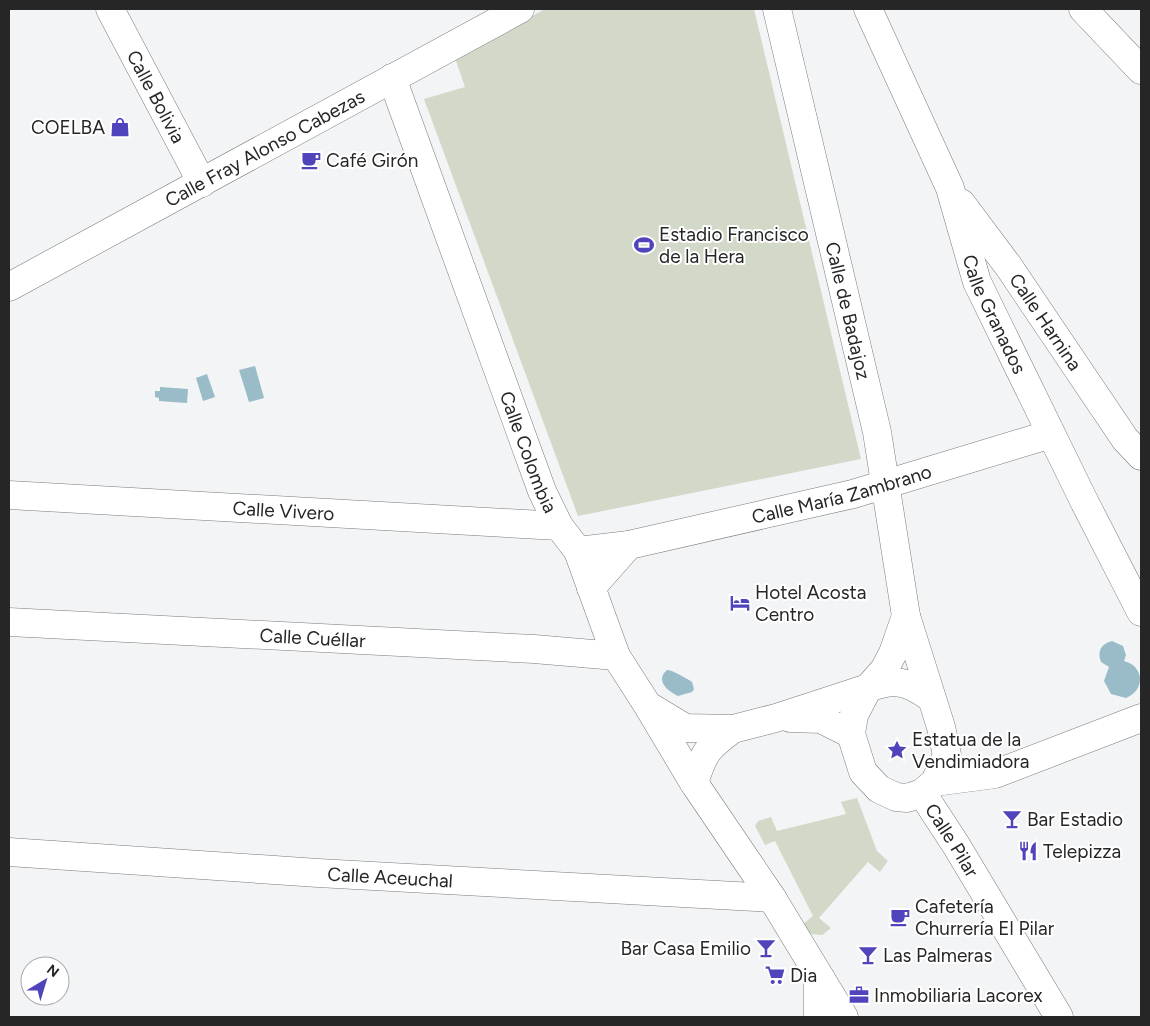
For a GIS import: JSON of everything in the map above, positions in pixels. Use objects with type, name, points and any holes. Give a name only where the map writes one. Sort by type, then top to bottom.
[{"type":"street","name":"Calle Bolivia","points":[[110,9],[202,183]]},
{"type":"street","name":"Calle Fray Alonso Cabezas","points":[[9,287],[520,9]]},
{"type":"street","name":"Calle Granados","points":[[868,9],[950,188],[977,282],[1141,612]]},
{"type":"street","points":[[1083,9],[1141,70]]},
{"type":"street","name":"Calle de Badajoz","points":[[782,11],[877,432],[887,484],[906,616],[941,727],[947,755]]},
{"type":"street","name":"Calle Colombia","points":[[392,78],[542,491],[559,526],[578,551],[616,656],[701,793],[772,898],[844,1017]]},
{"type":"street","name":"Calle Harnina","points":[[950,188],[1009,267],[1124,439],[1141,456]]},
{"type":"street","name":"Calle María Zambrano","points":[[578,551],[629,545],[887,484],[1051,434]]},
{"type":"street","name":"Calle Vivero","points":[[9,495],[559,526]]},
{"type":"street","points":[[591,588],[629,545]]},
{"type":"street","name":"Calle de Badajoz","points":[[851,734],[854,715],[868,688],[888,661],[906,616]]},
{"type":"street","name":"Calle Cuéllar","points":[[9,622],[524,649],[616,656]]},
{"type":"street","points":[[648,706],[684,728],[733,729],[776,718],[882,683],[900,681],[916,687],[931,698]]},
{"type":"street","points":[[776,718],[821,719],[851,734],[864,772],[879,789],[896,797],[907,798],[928,787],[995,774],[1141,718]]},
{"type":"street","points":[[701,793],[703,756],[712,744],[733,729]]},
{"type":"street","points":[[928,787],[947,755],[980,776]]},
{"type":"street","name":"Calle Pilar","points":[[928,787],[956,845],[1059,1017]]},
{"type":"street","name":"Calle Aceuchal","points":[[9,852],[328,873],[772,898]]},
{"type":"street","points":[[818,1017],[818,978],[821,979]]},
{"type":"green space","name":"Estadio Francisco de la Hera","points":[[545,9],[754,9],[861,459],[578,516],[424,99],[465,87],[455,58]]},
{"type":"green space","points":[[857,798],[877,851],[888,861],[880,872],[868,862],[819,918],[831,928],[822,935],[811,934],[802,925],[813,916],[775,841],[765,845],[755,826],[758,821],[771,817],[777,831],[846,814],[841,802]]},
{"type":"water","points":[[255,366],[264,398],[249,402],[239,370]]},
{"type":"water","points":[[207,374],[215,397],[203,401],[196,378]]},
{"type":"water","points":[[160,387],[188,389],[187,403],[159,401],[159,398],[155,397],[155,391],[160,391]]},
{"type":"water","points":[[1112,641],[1123,646],[1126,655],[1124,661],[1136,668],[1139,673],[1140,678],[1137,690],[1126,698],[1111,694],[1104,681],[1109,667],[1101,662],[1100,651],[1105,644]]},
{"type":"water","points":[[667,670],[692,682],[694,689],[692,692],[678,696],[670,691],[662,681]]},
{"type":"place","name":"COELBA","points":[[120,127]]},
{"type":"place","name":"Café Girón","points":[[311,160]]},
{"type":"place","name":"Estadio Francisco de la Hera","points":[[644,245]]},
{"type":"place","name":"Hotel Acosta Centro","points":[[740,603]]},
{"type":"place","name":"Estatua de la Vendimiadora","points":[[897,750]]},
{"type":"place","name":"Bar Estadio","points":[[1012,819]]},
{"type":"place","name":"Telepizza","points":[[1028,851]]},
{"type":"place","name":"Cafetería Churrería El Pilar","points":[[900,917]]},
{"type":"place","name":"Bar Casa Emilio","points":[[766,948]]},
{"type":"place","name":"Las Palmeras","points":[[868,955]]},
{"type":"place","name":"Dia","points":[[775,975]]},
{"type":"place","name":"Inmobiliaria Lacorex","points":[[859,995]]}]
